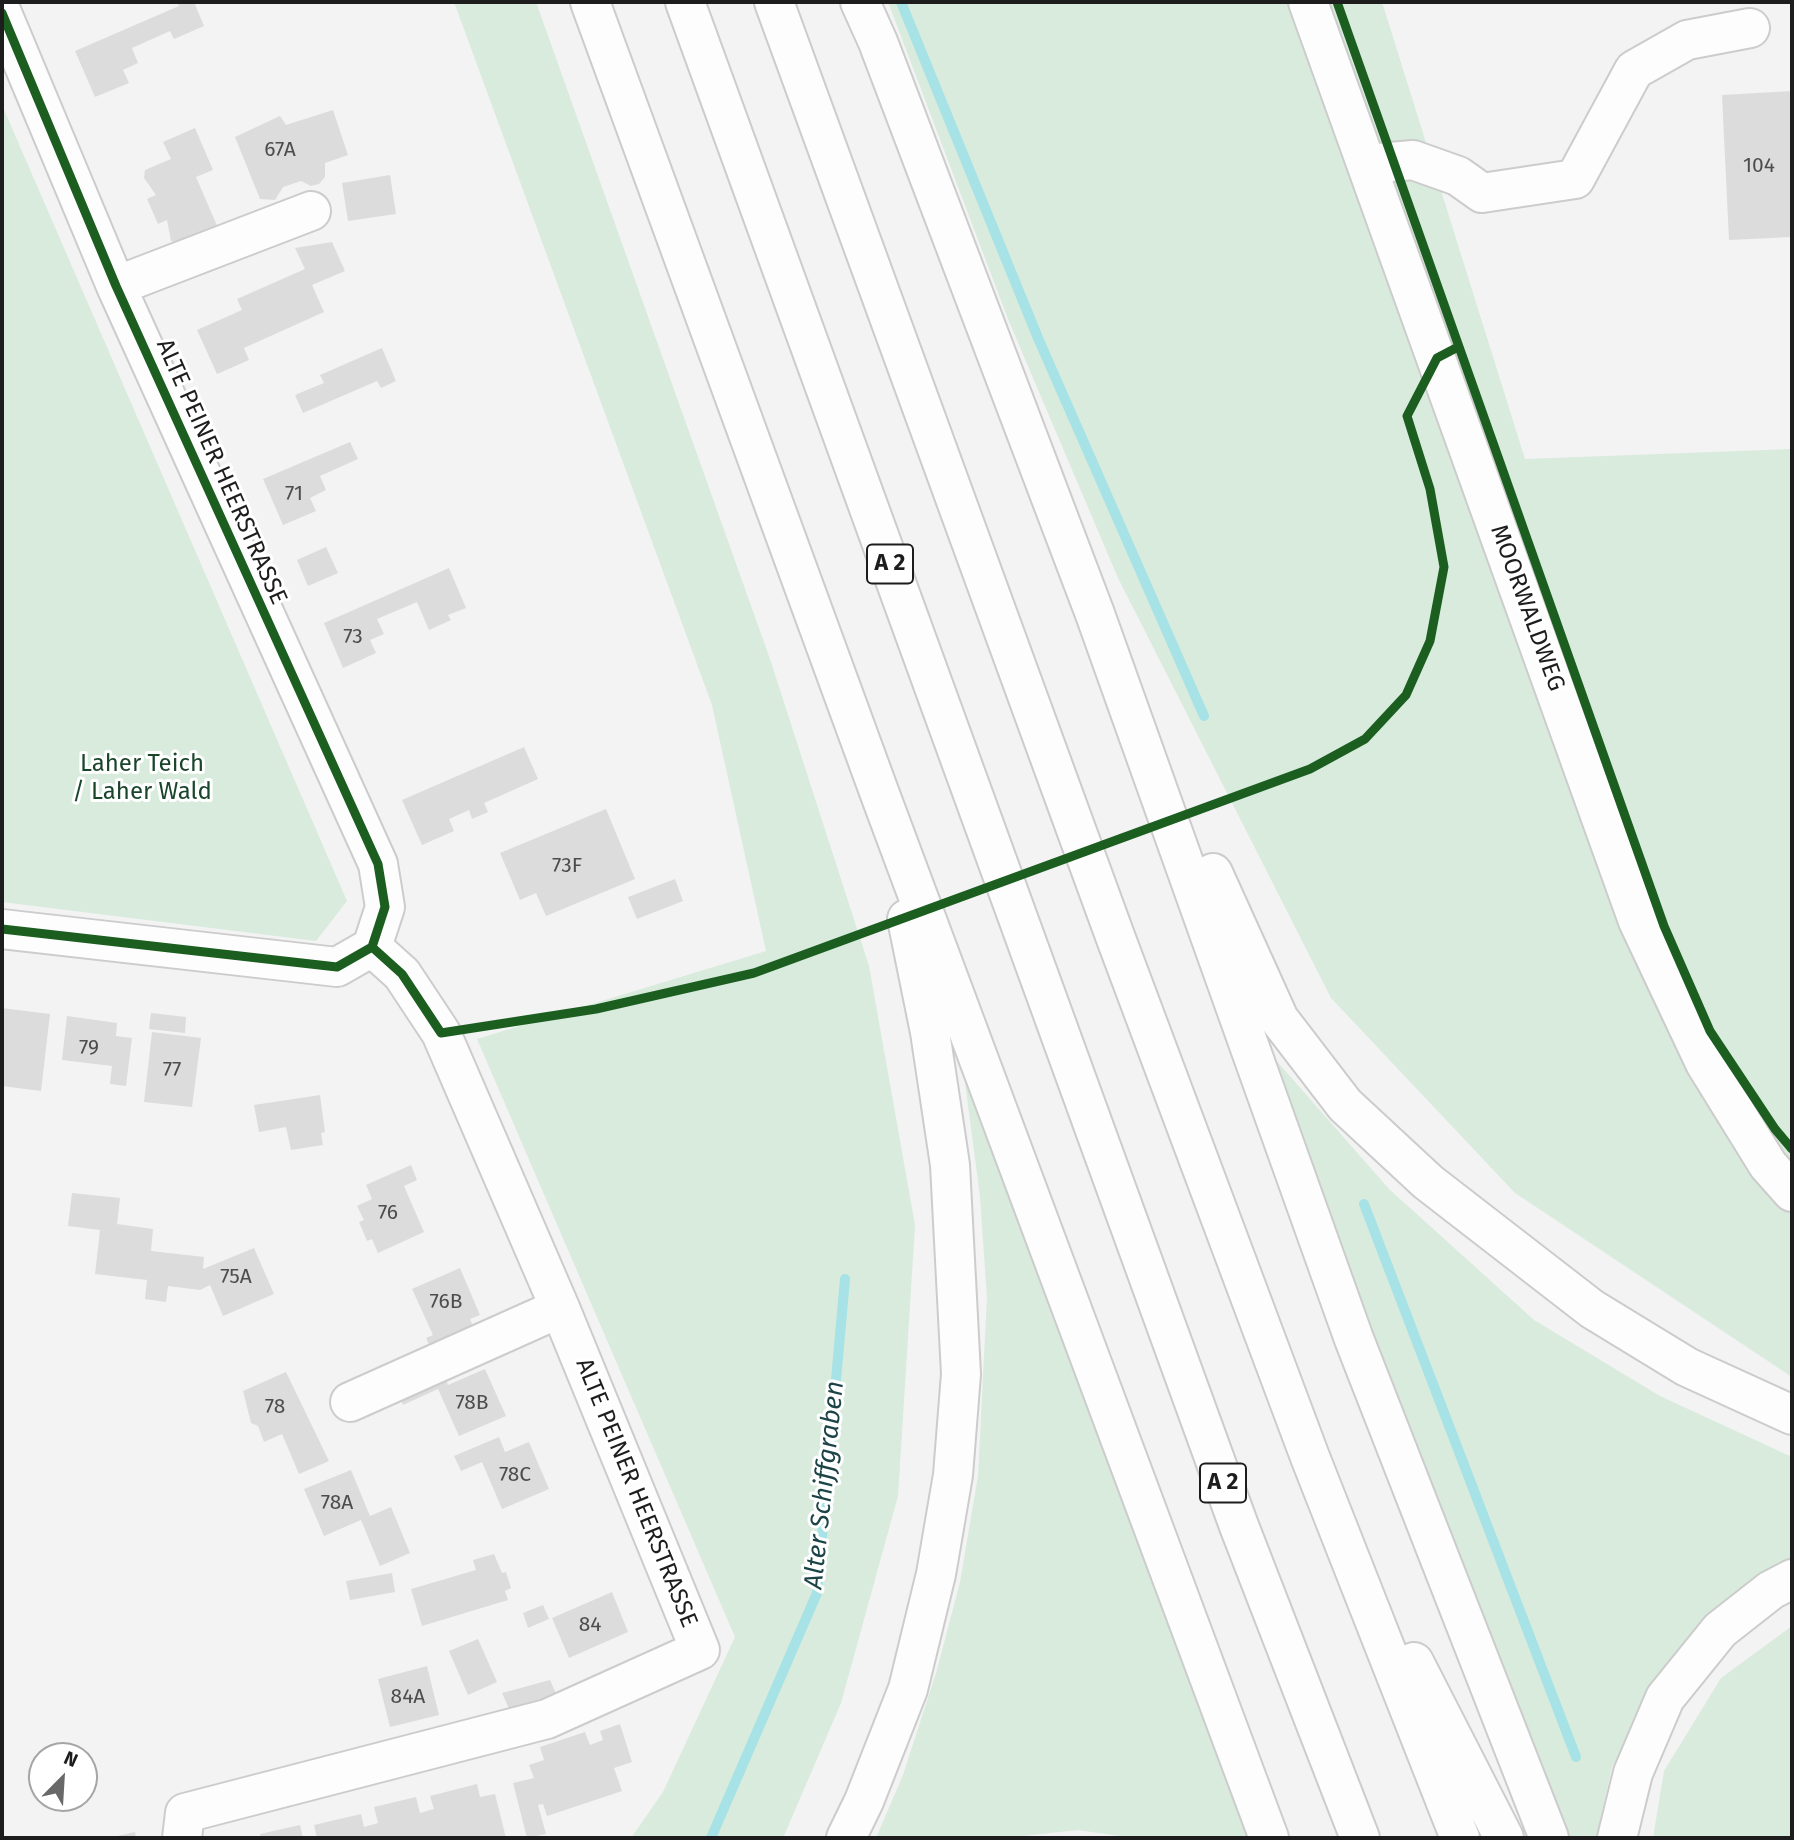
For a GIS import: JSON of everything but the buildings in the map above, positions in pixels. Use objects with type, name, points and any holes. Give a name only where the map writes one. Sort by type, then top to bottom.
[{"type":"main road","points":[[590,2],[881,797],[1269,1838]]},
{"type":"main road","name":"A 2","points":[[685,2],[1239,1526],[1360,1838]]},
{"type":"main road","points":[[774,2],[1115,936],[1310,1457],[1460,1838]]},
{"type":"main road","points":[[860,2],[878,42],[1095,614],[1354,1339],[1549,1838]]},
{"type":"main road","name":"MOORWALDWEG","points":[[1308,2],[1638,922],[1705,1063],[1768,1166],[1792,1192]]},
{"type":"main road","name":"ALTE PEINER HEERSTRASSE","points":[[2,13],[116,286],[378,864],[385,907],[372,947],[402,974],[441,1033],[559,1308],[700,1650],[547,1719],[185,1813],[182,1838]]},
{"type":"main road","points":[[1367,164],[1413,160],[1458,176],[1482,192],[1574,180],[1634,70],[1687,40],[1750,28]]},
{"type":"main road","points":[[116,286],[311,211]]},
{"type":"main road","points":[[1095,614],[1149,709],[1232,919],[1279,1019],[1345,1105],[1428,1182],[1592,1309],[1687,1367],[1792,1415]]},
{"type":"main road","points":[[846,1838],[864,1801],[908,1689],[936,1574],[953,1475],[961,1374],[950,1165],[930,1032],[881,797]]},
{"type":"main road","points":[[2,929],[337,967],[372,947]]},
{"type":"main road","points":[[350,1402],[559,1308]]},
{"type":"main road","points":[[1310,1457],[1504,1838]]},
{"type":"main road","points":[[1617,1838],[1633,1773],[1665,1698],[1720,1630],[1772,1590],[1792,1579]]},
{"type":"green space","points":[[454,2],[536,2],[770,659],[869,966],[915,1225],[898,1496],[841,1703],[783,1838],[631,1838],[663,1792],[735,1637],[477,1039],[766,951],[712,705]]},
{"type":"green space","points":[[888,2],[1382,2],[1525,459],[1792,449],[1792,1377],[1515,1193],[1331,998],[1118,578],[1008,319]]},
{"type":"green space","name":"Laher Teich / Laher Wald","points":[[2,105],[347,901],[316,941],[2,902]]},
{"type":"green space","points":[[1267,1050],[1389,1189],[1534,1320],[1660,1396],[1792,1457],[1792,1564],[1653,1691],[1612,1767],[1596,1838],[1565,1838],[1465,1600]]},
{"type":"green space","points":[[972,1080],[1255,1838],[1133,1838],[1078,1830],[1005,1838],[876,1838],[903,1775],[937,1670],[960,1582],[978,1476],[987,1298],[980,1197],[965,1082]]},
{"type":"green space","points":[[1792,1626],[1792,1838],[1653,1838],[1664,1771],[1721,1678]]},
{"type":"waterway","points":[[901,2],[1038,338],[1204,716]]},
{"type":"waterway","points":[[1364,1204],[1576,1757]]},
{"type":"waterway","name":"Alter Schiffgraben","points":[[711,1838],[817,1593],[845,1279]]},
{"type":"cycle path","points":[[1337,2],[1664,926],[1710,1031],[1775,1129],[1792,1149]]},
{"type":"cycle path","points":[[2,13],[116,286],[378,864],[385,907],[372,947],[337,967],[2,929]]},
{"type":"cycle path","points":[[372,947],[402,974],[441,1033],[596,1009],[754,973],[1310,769],[1365,739],[1406,695],[1430,641],[1444,567],[1430,489],[1407,416],[1437,358],[1458,347]]}]
